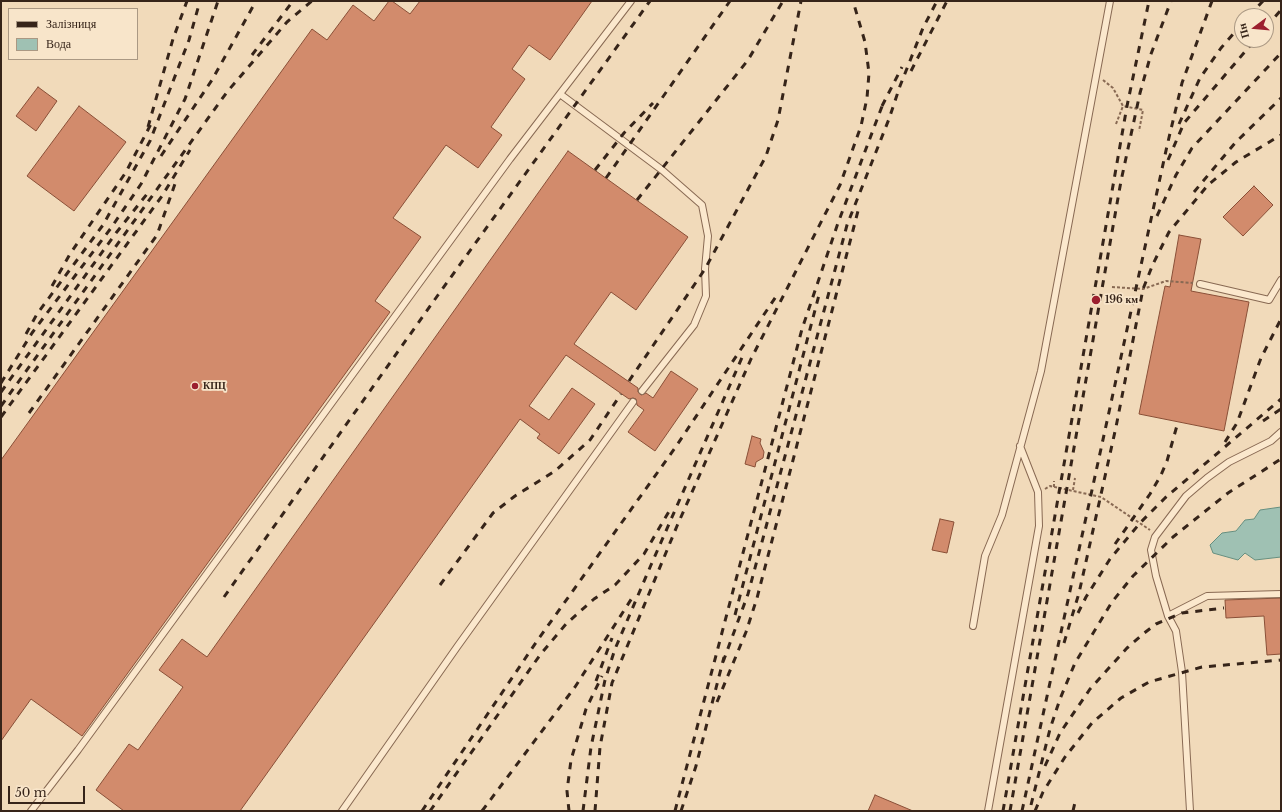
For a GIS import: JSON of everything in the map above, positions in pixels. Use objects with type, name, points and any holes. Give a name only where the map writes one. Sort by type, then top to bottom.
[{"type":"lane","points":[[31,811],[78,750],[510,159],[631,1]]},
{"type":"lane","points":[[972,626],[985,556],[1002,515],[1041,370],[1110,1]]},
{"type":"lane","points":[[560,94],[662,170],[702,205],[708,236],[705,269],[706,296],[694,325],[642,391]]},
{"type":"lane","points":[[1200,284],[1269,300],[1281,280]]},
{"type":"lane","points":[[342,811],[461,641],[633,402]]},
{"type":"lane","points":[[1190,811],[1182,672],[1176,631],[1168,616],[1156,576],[1151,550],[1157,534],[1186,496],[1229,462],[1271,441],[1281,432]]},
{"type":"lane","points":[[988,811],[1039,526],[1038,492],[1020,446]]},
{"type":"lane","points":[[1168,616],[1207,596],[1281,594]]},
{"type":"path","points":[[1096,75],[1113,88],[1123,106],[1143,110],[1139,131]]},
{"type":"path","points":[[1116,124],[1123,106]]},
{"type":"path","points":[[1112,287],[1143,289],[1166,281],[1200,284]]},
{"type":"path","points":[[1073,490],[1075,478]]},
{"type":"path","points":[[1054,481],[1054,487]]},
{"type":"path","points":[[1038,492],[1050,486],[1101,497],[1157,534]]},
{"type":"water","points":[[1281,507],[1281,557],[1255,560],[1245,553],[1238,560],[1213,553],[1210,545],[1222,533],[1236,531],[1245,520],[1254,519],[1260,510]]},
{"type":"building","name":"КПЦ","points":[[389,1],[392,1],[410,14],[420,1],[592,1],[550,60],[529,45],[512,69],[525,79],[491,127],[502,135],[478,168],[446,145],[393,218],[421,237],[375,301],[390,312],[82,736],[31,699],[1,741],[1,460],[312,29],[327,40],[353,5],[374,21]]},
{"type":"building","points":[[38,87],[57,101],[36,131],[16,116]]},
{"type":"building","points":[[79,106],[126,142],[74,211],[27,176]]},
{"type":"building","points":[[568,151],[688,237],[636,310],[611,292],[574,344],[638,388],[638,392],[641,395],[646,393],[653,398],[671,371],[698,389],[655,451],[628,432],[644,410],[637,405],[636,399],[629,399],[566,355],[529,406],[549,420],[572,388],[595,404],[559,454],[537,438],[540,434],[520,419],[240,811],[124,811],[96,790],[129,744],[138,750],[183,687],[159,670],[182,639],[207,657]]},
{"type":"building","points":[[1254,186],[1273,205],[1243,236],[1223,217]]},
{"type":"building","points":[[1179,235],[1201,239],[1191,291],[1249,302],[1224,431],[1139,414],[1165,286],[1170,287]]},
{"type":"building","points":[[752,436],[761,439],[760,443],[764,452],[763,458],[756,462],[755,467],[745,464]]},
{"type":"building","points":[[940,519],[954,522],[947,553],[932,550]]},
{"type":"building","points":[[1281,598],[1281,654],[1267,655],[1264,616],[1226,618],[1225,600]]},
{"type":"building","points":[[875,795],[913,811],[868,811]]},
{"type":"railway","points":[[148,127],[173,39],[187,1]]},
{"type":"railway","points":[[26,334],[37,314],[103,225],[150,141],[189,40],[200,1]]},
{"type":"railway","points":[[1,383],[32,333],[111,228],[141,184],[185,99],[218,1]]},
{"type":"railway","points":[[161,156],[212,80],[256,1]]},
{"type":"railway","points":[[252,55],[293,1]]},
{"type":"railway","points":[[1,406],[227,92],[287,22],[312,1]]},
{"type":"railway","points":[[224,597],[438,295],[650,1]]},
{"type":"railway","points":[[606,178],[730,1]]},
{"type":"railway","points":[[637,200],[748,60],[783,1]]},
{"type":"railway","points":[[629,381],[705,269],[766,156],[778,120],[801,1]]},
{"type":"railway","points":[[595,811],[600,747],[612,683],[677,526],[751,359],[840,185],[861,126],[867,98],[869,73],[865,42],[853,1]]},
{"type":"railway","points":[[723,662],[748,594],[847,225],[923,28],[937,1]]},
{"type":"railway","points":[[911,71],[947,1]]},
{"type":"railway","points":[[1003,811],[1127,106],[1149,1]]},
{"type":"railway","points":[[1010,811],[1121,181],[1140,93],[1151,54],[1171,1]]},
{"type":"railway","points":[[1022,811],[1167,146],[1182,83],[1212,1]]},
{"type":"railway","points":[[1256,8],[1263,1]]},
{"type":"railway","points":[[1274,18],[1281,10]]},
{"type":"railway","points":[[1179,124],[1200,78],[1221,48],[1234,33]]},
{"type":"railway","points":[[1168,160],[1184,123],[1248,48]]},
{"type":"railway","points":[[1157,216],[1176,175],[1192,148],[1281,53]]},
{"type":"railway","points":[[882,106],[902,67]]},
{"type":"railway","points":[[1194,192],[1235,143],[1281,98]]},
{"type":"railway","points":[[675,811],[802,329],[838,223],[884,101]]},
{"type":"railway","points":[[595,170],[624,133],[653,103]]},
{"type":"railway","points":[[52,286],[70,254],[126,172],[152,122]]},
{"type":"railway","points":[[1064,643],[1079,593],[1116,427],[1143,289],[1153,264],[1169,232],[1208,185],[1236,162],[1281,135]]},
{"type":"railway","points":[[1,417],[162,196],[190,150]]},
{"type":"railway","points":[[29,413],[157,235],[176,181]]},
{"type":"railway","points":[[1,392],[116,233],[147,194]]},
{"type":"railway","points":[[717,702],[746,632],[757,598],[858,211]]},
{"type":"railway","points":[[735,615],[820,291]]},
{"type":"railway","points":[[422,811],[537,641],[675,448],[779,292]]},
{"type":"railway","points":[[1225,442],[1237,423],[1261,358],[1281,319]]},
{"type":"railway","points":[[583,811],[591,747],[605,680],[615,649],[744,353]]},
{"type":"railway","points":[[440,585],[493,513],[515,496],[555,471],[590,440],[621,394]]},
{"type":"railway","points":[[1078,613],[1086,597],[1110,559],[1140,523],[1165,498],[1281,399]]},
{"type":"railway","points":[[1263,421],[1281,409]]},
{"type":"railway","points":[[1115,544],[1150,494],[1161,475],[1167,461],[1178,422]]},
{"type":"railway","points":[[1031,805],[1050,729],[1060,699],[1075,663],[1112,602],[1133,576],[1173,537],[1228,493],[1281,459]]},
{"type":"railway","points":[[430,811],[540,655],[566,624],[594,599],[615,585],[644,554],[671,508]]},
{"type":"railway","points":[[482,811],[575,687],[632,598]]},
{"type":"railway","points":[[1045,766],[1060,733],[1090,689],[1127,648],[1156,624],[1182,613],[1224,608]]},
{"type":"railway","points":[[596,681],[612,638]]},
{"type":"railway","points":[[681,811],[696,766],[724,657]]},
{"type":"railway","points":[[1035,811],[1043,792],[1065,757],[1092,723],[1121,698],[1149,682],[1202,667],[1281,660]]},
{"type":"railway","points":[[569,811],[567,791],[571,760],[586,709],[602,676]]},
{"type":"railway","points":[[1073,811],[1076,798]]},
{"type":"place","name":"196 км","points":[[1096,300]]},
{"type":"place","name":"КПЦ","points":[[195,386]]}]
